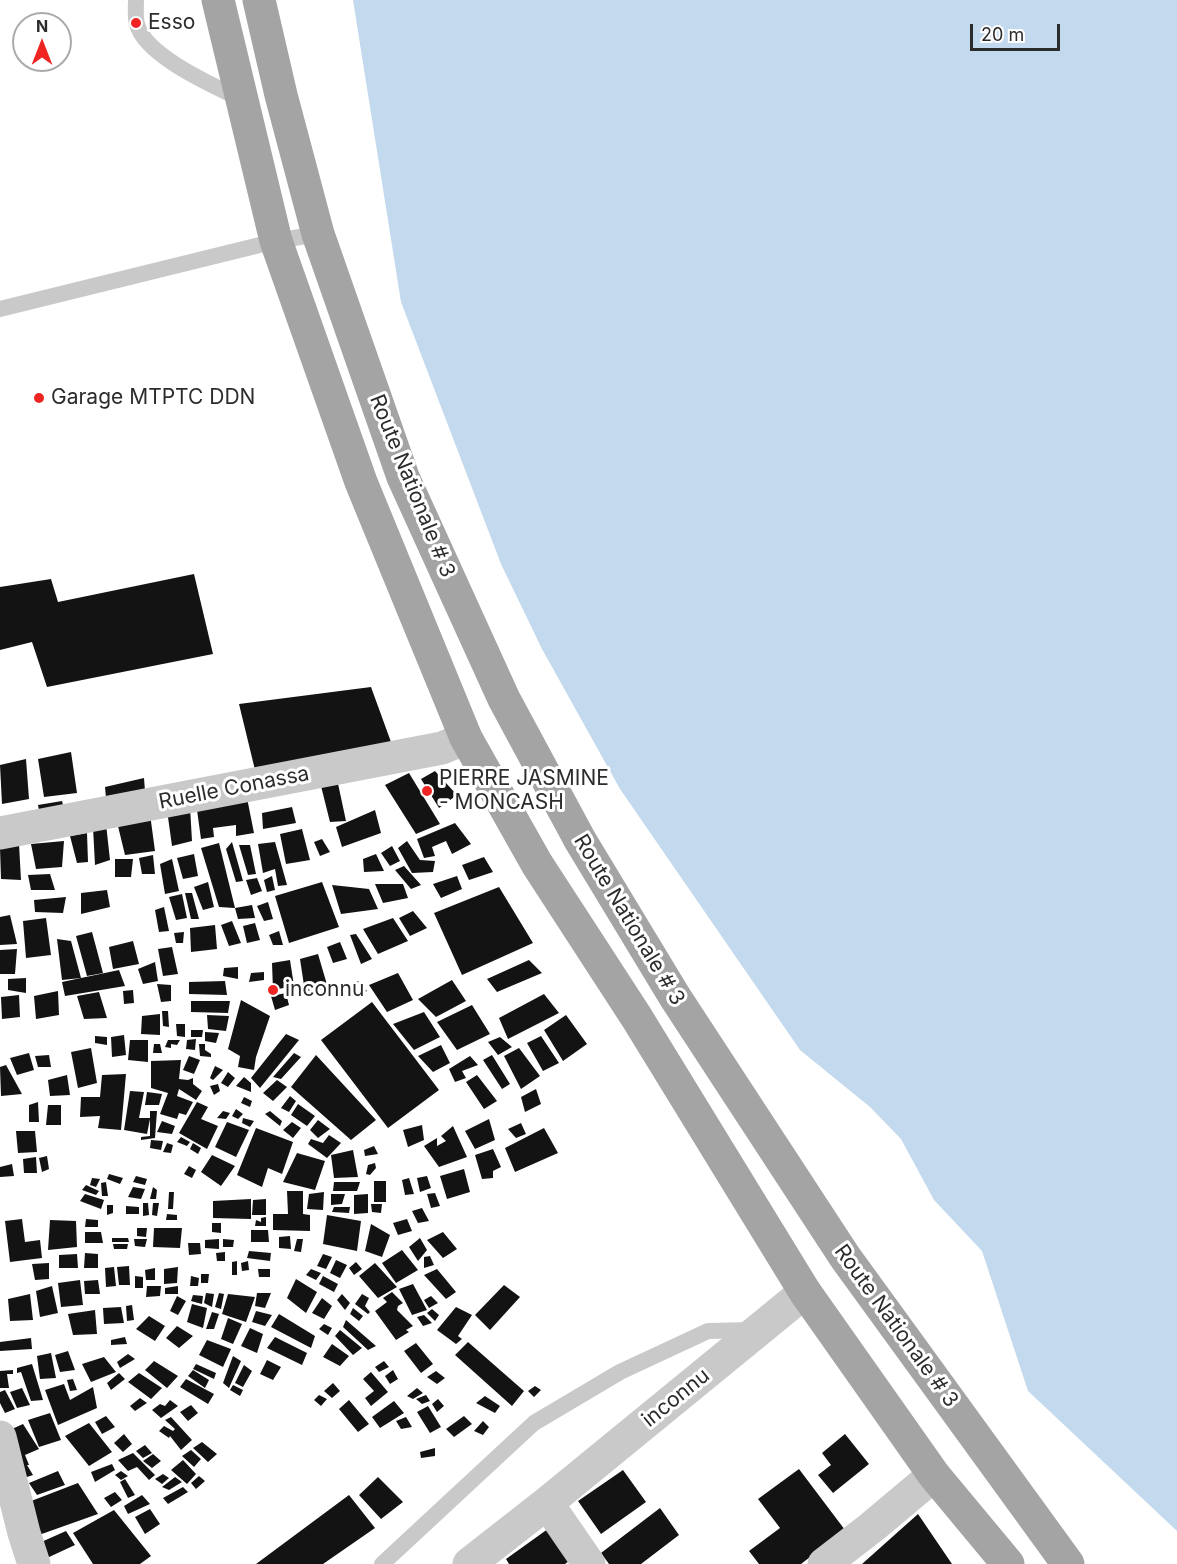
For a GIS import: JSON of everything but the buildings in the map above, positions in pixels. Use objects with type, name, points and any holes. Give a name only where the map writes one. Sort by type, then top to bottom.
[{"type":"main road","name":"Route Nationale # 3","points":[[218,0],[276,241],[361,482],[466,738],[537,864],[637,1018],[806,1292],[934,1475],[1008,1564]]},
{"type":"main road","name":"Route Nationale # 3","points":[[259,0],[280,95],[318,234],[403,477],[504,699],[580,840],[675,997],[845,1257],[1068,1564]]},
{"type":"street","name":"Ruelle Conassa","points":[[0,833],[442,748],[466,738]]},
{"type":"street","name":"inconnu","points":[[469,1564],[806,1292]]},
{"type":"street","points":[[0,1437],[34,1564]]},
{"type":"street","points":[[824,1564],[934,1475]]},
{"type":"street","points":[[547,1503],[589,1564]]},
{"type":"lane","points":[[136,0],[137,25],[154,50],[197,77],[243,100]]},
{"type":"lane","points":[[0,309],[276,241],[318,234]]},
{"type":"lane","points":[[382,1564],[534,1422],[620,1372],[708,1331],[759,1330]]},
{"type":"water","points":[[353,0],[1177,0],[1177,1531],[1028,1391],[982,1251],[934,1200],[901,1139],[870,1107],[800,1050],[620,789],[542,649],[501,564],[401,302]]},
{"type":"place","name":"Esso","points":[[136,23]]},
{"type":"place","name":"Garage MTPTC DDN","points":[[39,398]]},
{"type":"place","name":"PIERRE JASMINE - MONCASH","points":[[427,791]]},
{"type":"place","name":"inconnu","points":[[273,990]]}]
